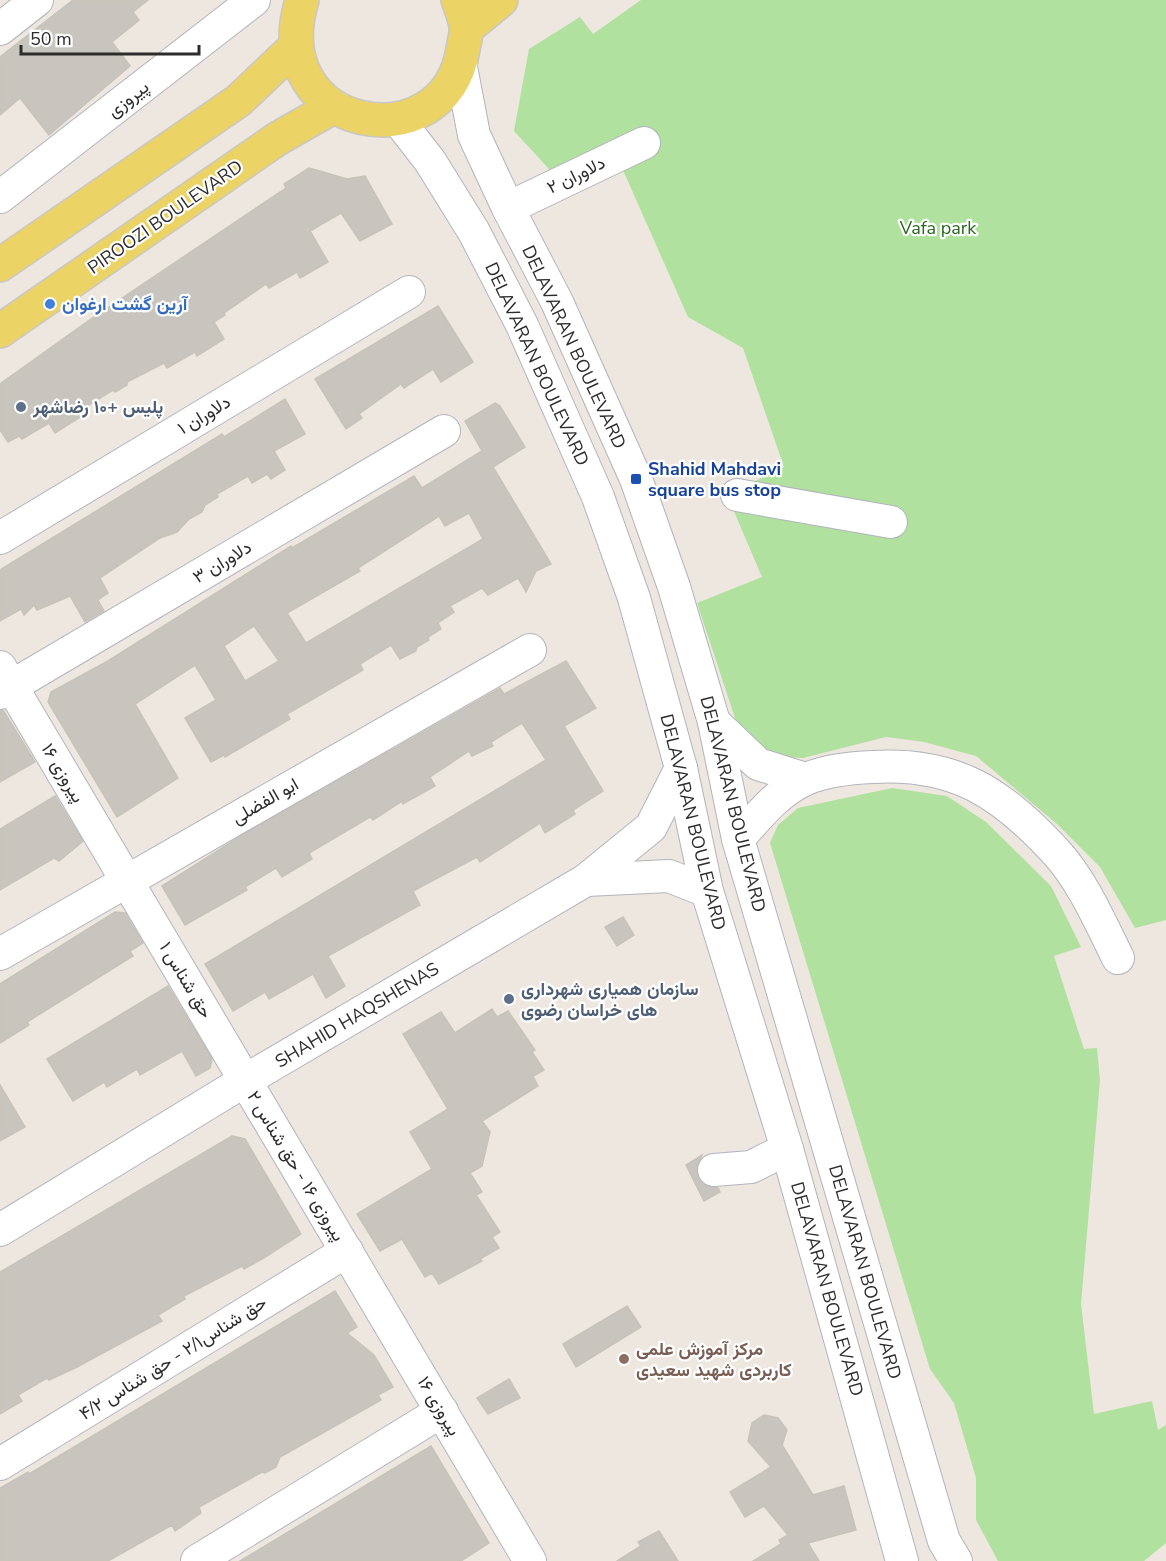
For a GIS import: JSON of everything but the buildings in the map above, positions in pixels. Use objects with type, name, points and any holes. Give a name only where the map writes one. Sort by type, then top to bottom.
[{"type":"main road","points":[[302,0],[295,24],[295,47],[305,77],[333,107],[363,120],[398,120],[422,111],[446,92],[460,67],[462,14],[501,0]]},
{"type":"main road","points":[[0,266],[238,101],[295,47]]},
{"type":"main road","name":"PIROOZI BOULEVARD","points":[[0,331],[277,139],[333,107]]},
{"type":"street","points":[[0,29],[37,0]]},
{"type":"street","name":"پیروزی","points":[[0,197],[254,0]]},
{"type":"street","name":"DELAVARAN BOULEVARD","points":[[460,67],[474,135],[508,208],[557,302],[636,480],[674,587],[714,722],[738,839],[941,1530],[956,1561]]},
{"type":"street","name":"DELAVARAN BOULEVARD","points":[[398,120],[430,161],[474,232],[532,346],[598,497],[630,586],[681,768],[707,891],[787,1149],[898,1558]]},
{"type":"street","name":"دلاوران ۲","points":[[508,208],[644,143]]},
{"type":"street","name":"دلاوران ۱","points":[[0,538],[409,292]]},
{"type":"street","name":"دلاوران ۳","points":[[4,682],[444,431]]},
{"type":"street","points":[[737,495],[891,522]]},
{"type":"street","name":"ابو الفضلی","points":[[0,954],[530,650]]},
{"type":"street","name":"پیروزی ۱۶","points":[[4,682],[127,880]]},
{"type":"street","points":[[714,722],[758,764],[806,779]]},
{"type":"street","points":[[738,839],[770,803],[806,779],[846,768],[906,765],[949,773],[973,783],[998,798],[1057,853],[1092,907],[1118,958]]},
{"type":"street","name":"SHAHID HAQSHENAS","points":[[0,1230],[246,1080],[586,880],[651,827],[681,768]]},
{"type":"street","points":[[586,880],[669,876],[707,891]]},
{"type":"street","name":"حق شناس ۱","points":[[127,880],[246,1080]]},
{"type":"street","name":"پیروزی ۱۶ - حق شناس ۲","points":[[246,1080],[347,1251]]},
{"type":"street","points":[[714,1170],[751,1167],[787,1149]]},
{"type":"street","name":"پیروزی ۱۶","points":[[347,1251],[531,1561]]},
{"type":"street","name":"حق شناس۲/۱ - حق شناس ۴/۲","points":[[0,1464],[347,1251]]},
{"type":"street","points":[[197,1561],[442,1412]]},
{"type":"green space","name":"Vafa park","points":[[641,0],[1166,0],[1166,920],[1135,928],[1100,867],[1057,824],[976,756],[924,742],[886,737],[803,758],[772,756],[736,721],[697,603],[762,577],[727,495],[784,467],[743,348],[688,317],[619,161],[560,181],[514,131],[529,49],[580,17],[593,34]]},
{"type":"green space","points":[[892,788],[947,796],[986,822],[1051,886],[1081,947],[1054,956],[1084,1049],[1097,1048],[1100,1080],[1081,1304],[1094,1414],[1152,1401],[1158,1430],[1166,1425],[1166,1543],[1144,1561],[998,1561],[976,1520],[976,1478],[954,1403],[930,1369],[770,843],[778,825],[798,808]]},
{"type":"place","name":"آرین گشت ارغوان","points":[[50,304]]},
{"type":"place","name":"پلیس +۱۰ رضاشهر","points":[[21,407]]},
{"type":"place","name":"Shahid Mahdavi square bus stop","points":[[636,479]]},
{"type":"place","name":"سازمان همیاری شهرداری های خراسان رضوی","points":[[509,999]]},
{"type":"place","name":"مرکز آموزش علمی کاربردی شهید سعیدی","points":[[624,1359]]}]
